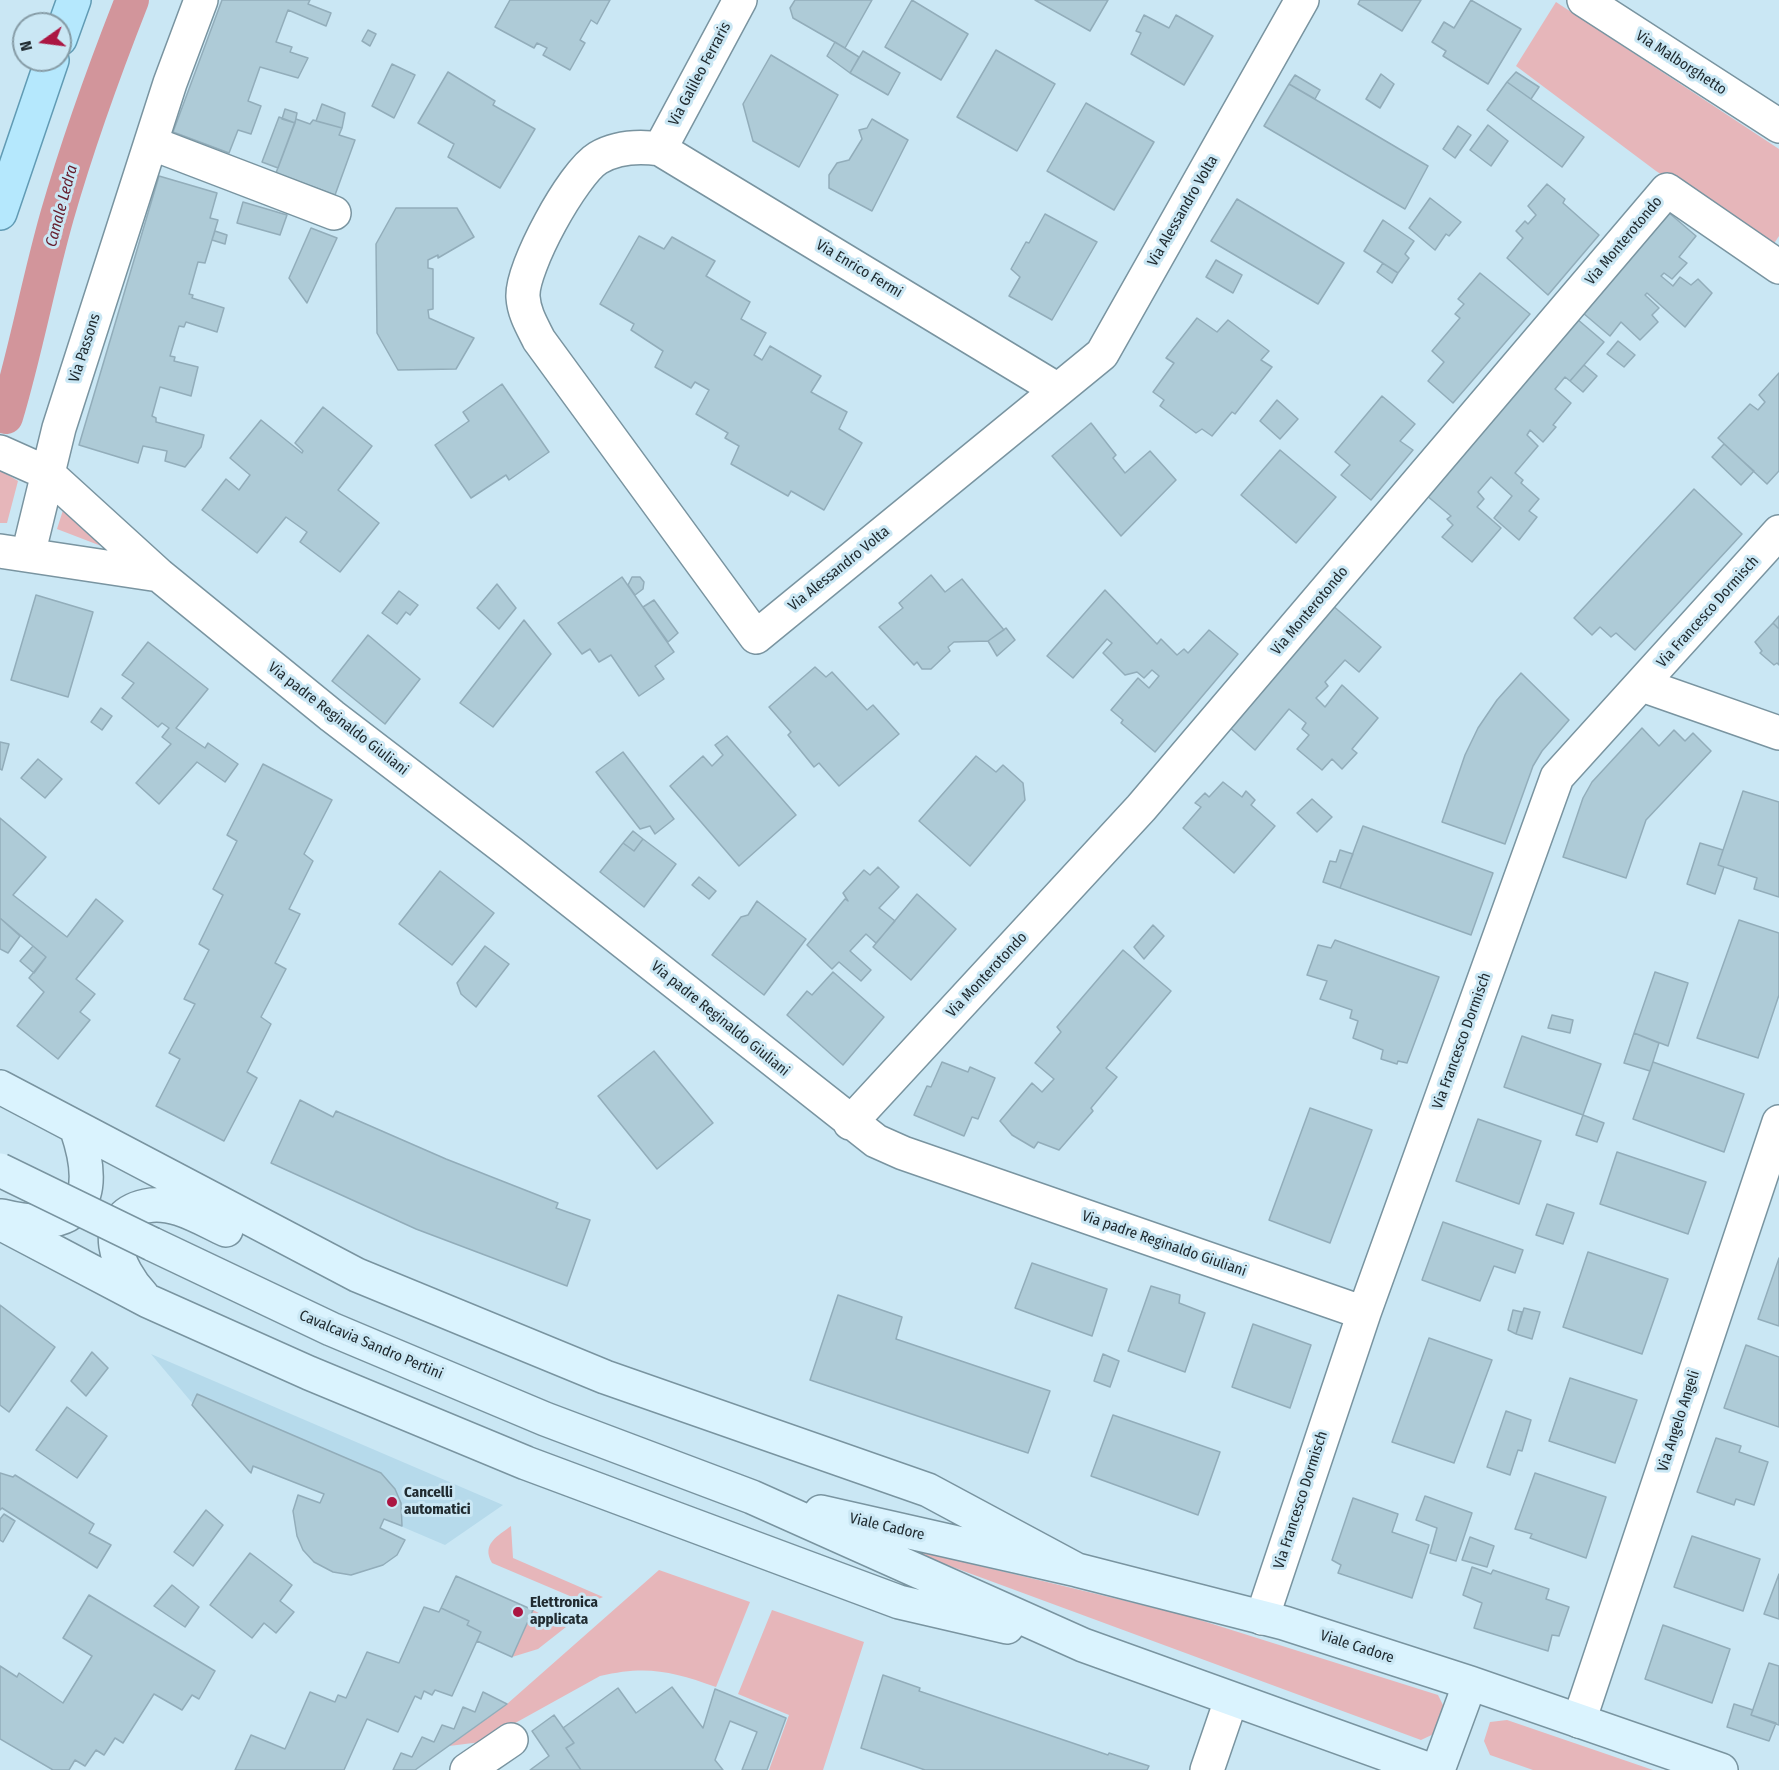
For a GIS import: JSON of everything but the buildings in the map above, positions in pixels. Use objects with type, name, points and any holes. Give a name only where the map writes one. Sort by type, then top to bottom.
[{"type":"main road","points":[[1,209],[8,160],[47,72]]},
{"type":"main road","points":[[0,1087],[77,1130],[357,1275],[605,1377],[928,1490],[1077,1570]]},
{"type":"main road","points":[[0,1215],[40,1222],[58,1220],[74,1210],[82,1200],[88,1173],[77,1130]]},
{"type":"main road","name":"Cavalcavia Sandro Pertini","points":[[0,1170],[331,1329],[492,1397],[752,1497]]},
{"type":"main road","points":[[148,1301],[123,1272],[116,1255],[115,1235],[121,1222],[145,1206],[166,1206],[191,1213],[258,1245],[357,1275]]},
{"type":"main road","points":[[0,1223],[148,1301],[309,1373],[526,1463],[899,1602],[1083,1645]]},
{"type":"main road","name":"Viale Cadore","points":[[752,1497],[1077,1570],[1262,1618],[1480,1687],[1721,1770]]},
{"type":"main road","name":"Viale Cadore","points":[[752,1497],[1083,1645],[1430,1770]]},
{"type":"main road","points":[[1438,1770],[1480,1687]]},
{"type":"main road","points":[[1461,1770],[1480,1687]]},
{"type":"street","name":"Via Passons","points":[[14,553],[47,473],[151,142],[201,0]]},
{"type":"street","name":"Via Galileo Ferraris","points":[[660,149],[740,0]]},
{"type":"street","name":"Via Alessandro Volta","points":[[660,149],[633,147],[615,150],[597,158],[583,170],[535,249],[529,264],[523,296],[526,316],[540,340],[756,637],[1102,354],[1302,0]]},
{"type":"street","name":"Via Malborghetto","points":[[1584,0],[1779,126]]},
{"type":"street","points":[[151,142],[334,213]]},
{"type":"street","name":"Via Enrico Fermi","points":[[660,149],[1058,390]]},
{"type":"street","name":"Via Monterotondo","points":[[850,1123],[1141,808],[1667,190],[1779,267]]},
{"type":"street","name":"Via padre Reginaldo Giuliani","points":[[0,452],[47,473],[159,575],[332,716],[511,853],[850,1123],[876,1141],[903,1153],[1364,1313]]},
{"type":"street","name":"Via Francesco Dormisch","points":[[1262,1618],[1364,1313],[1557,777],[1779,532]]},
{"type":"street","points":[[14,553],[159,575]]},
{"type":"street","points":[[1642,685],[1779,733]]},
{"type":"street","name":"Via Angelo Angeli","points":[[1579,1720],[1779,1122]]},
{"type":"street","points":[[1207,1770],[1231,1700]]},
{"type":"street","points":[[467,1770],[511,1740]]},
{"type":"shaded area","points":[[1556,2],[1779,149],[1779,236],[1773,245],[1656,171],[1516,66]]},
{"type":"shaded area","points":[[0,470],[18,481],[7,523],[0,523]]},
{"type":"shaded area","points":[[64,507],[109,549],[57,529]]},
{"type":"shaded area","points":[[151,1354],[503,1505],[445,1545],[283,1476],[254,1467],[251,1473]]},
{"type":"shaded area","points":[[511,1526],[513,1558],[603,1597],[590,1603],[584,1602],[492,1563],[488,1551],[492,1541]]},
{"type":"shaded area","points":[[893,1545],[1184,1615],[1438,1695],[1446,1711],[1438,1732],[1421,1740]]},
{"type":"shaded area","points":[[659,1570],[750,1602],[716,1687],[659,1671],[631,1671],[600,1676],[481,1742],[449,1746],[507,1704]]},
{"type":"shaded area","points":[[533,1610],[566,1627],[538,1649],[512,1657]]},
{"type":"shaded area","points":[[772,1610],[864,1642],[823,1770],[769,1770],[789,1715],[738,1694]]},
{"type":"shaded area","points":[[1507,1720],[1653,1770],[1533,1770],[1490,1755],[1484,1741],[1490,1722]]},
{"type":"waterway","name":"Canale Ledra","points":[[6,417],[65,189],[111,53],[132,0]]},
{"type":"place","name":"Cancelli automatici","points":[[392,1502]]},
{"type":"place","name":"Elettronica applicata","points":[[518,1612]]}]
